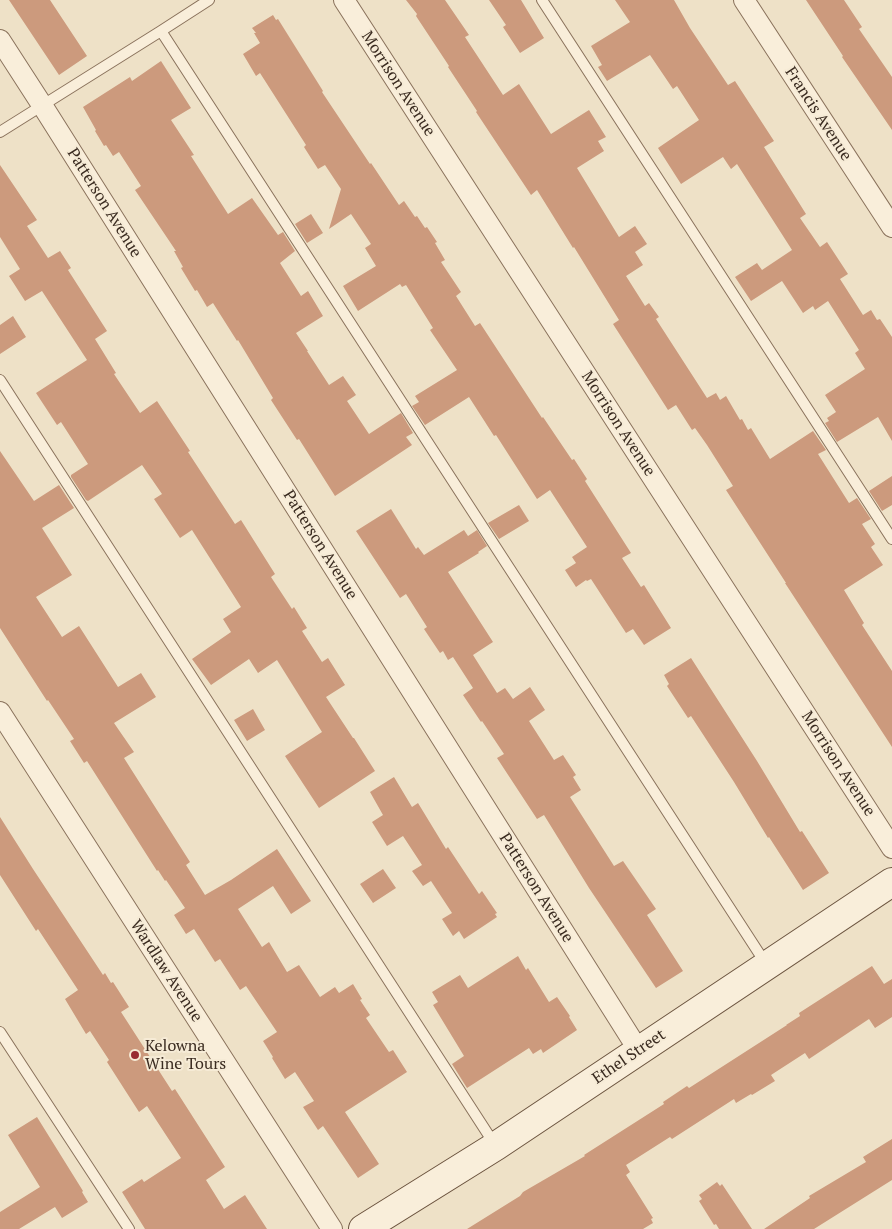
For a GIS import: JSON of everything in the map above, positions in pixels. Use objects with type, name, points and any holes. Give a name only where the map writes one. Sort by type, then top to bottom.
[{"type":"street","name":"Morrison Avenue","points":[[344,0],[892,848]]},
{"type":"street","name":"Francis Avenue","points":[[744,0],[892,227]]},
{"type":"street","name":"Patterson Avenue","points":[[0,40],[639,1051]]},
{"type":"street","name":"Wardlaw Avenue","points":[[0,712],[332,1229]]},
{"type":"street","name":"Ethel Street","points":[[363,1229],[496,1146],[892,882]]},
{"type":"lane","points":[[0,132],[209,0]]},
{"type":"lane","points":[[542,0],[892,539]]},
{"type":"lane","points":[[162,31],[767,964]]},
{"type":"lane","points":[[0,380],[496,1146]]},
{"type":"lane","points":[[0,1032],[128,1229]]},
{"type":"building","points":[[9,0],[50,0],[87,56],[59,75]]},
{"type":"building","points":[[406,0],[445,0],[469,35],[465,37],[503,95],[519,84],[551,134],[589,110],[606,137],[598,141],[604,151],[577,168],[619,237],[635,226],[647,244],[635,252],[643,265],[626,276],[645,306],[649,303],[659,317],[656,319],[707,398],[716,393],[720,400],[726,396],[740,420],[742,419],[748,430],[751,428],[770,459],[813,431],[826,450],[818,454],[849,503],[857,498],[871,519],[862,524],[875,544],[871,547],[883,565],[844,590],[864,623],[862,625],[892,671],[892,747],[726,490],[733,486],[707,445],[695,428],[692,430],[676,405],[668,410],[613,324],[619,320],[574,247],[537,190],[531,195],[476,112],[416,16],[417,14]]},
{"type":"building","points":[[489,0],[521,0],[544,38],[520,53],[503,27],[506,25]]},
{"type":"building","points":[[615,0],[674,0],[690,28],[728,85],[735,81],[774,141],[764,147],[806,214],[800,218],[820,247],[827,242],[848,274],[840,279],[863,315],[871,310],[877,320],[880,319],[892,337],[892,441],[878,417],[837,442],[825,423],[829,421],[827,418],[836,412],[825,395],[865,369],[855,353],[859,350],[828,301],[815,310],[813,306],[803,313],[782,281],[751,301],[735,277],[757,263],[762,270],[792,250],[737,164],[731,169],[723,157],[681,184],[658,148],[699,120],[677,86],[673,89],[650,55],[607,81],[598,67],[602,65],[591,46],[630,22]]},
{"type":"building","points":[[806,0],[844,0],[862,27],[859,29],[892,77],[892,130],[842,57]]},
{"type":"building","points":[[273,15],[276,20],[278,19],[322,92],[399,205],[404,201],[415,217],[417,216],[425,228],[427,227],[437,242],[435,243],[445,260],[441,262],[461,292],[456,296],[475,326],[480,323],[542,418],[572,460],[574,459],[587,479],[585,481],[631,553],[622,558],[641,587],[644,585],[671,628],[644,645],[633,629],[626,633],[591,579],[576,587],[565,570],[576,563],[572,557],[587,547],[550,490],[537,499],[469,397],[425,425],[412,406],[419,402],[415,396],[457,370],[430,330],[433,328],[406,285],[402,287],[400,284],[358,311],[343,286],[376,266],[365,248],[371,244],[351,214],[329,229],[341,189],[325,165],[318,169],[304,147],[306,145],[260,73],[256,76],[243,54],[260,43],[252,28]]},
{"type":"building","points":[[161,61],[191,108],[171,120],[194,155],[191,156],[228,214],[252,198],[278,235],[283,232],[295,251],[280,263],[301,296],[308,291],[323,316],[296,333],[329,385],[343,376],[356,395],[347,401],[369,434],[401,413],[413,433],[406,437],[412,445],[335,496],[299,439],[297,440],[271,400],[273,398],[213,303],[207,307],[197,290],[195,291],[181,268],[183,267],[174,251],[176,251],[135,190],[141,186],[119,152],[113,156],[106,145],[104,146],[83,107],[130,77],[132,81]]},
{"type":"building","points":[[0,165],[37,220],[27,226],[48,258],[60,251],[71,268],[68,270],[107,331],[95,339],[116,373],[114,374],[140,413],[157,401],[235,524],[241,520],[275,574],[271,577],[307,628],[302,631],[322,662],[328,658],[345,685],[326,697],[375,771],[319,808],[285,756],[322,732],[277,660],[258,673],[249,659],[211,685],[192,659],[231,632],[223,619],[241,607],[192,530],[180,538],[154,499],[162,494],[142,465],[88,501],[71,477],[71,475],[88,464],[61,422],[57,425],[36,393],[87,360],[42,291],[25,301],[9,276],[20,269],[0,237]]},
{"type":"building","points":[[311,214],[323,233],[307,243],[295,224]]},
{"type":"building","points":[[13,316],[26,337],[0,354],[0,325]]},
{"type":"building","points":[[0,451],[34,501],[59,485],[74,508],[42,528],[72,575],[36,597],[62,637],[79,626],[118,687],[141,673],[156,697],[114,723],[134,752],[124,758],[190,862],[186,865],[205,895],[277,849],[311,901],[291,914],[273,886],[238,909],[262,947],[269,942],[287,972],[299,965],[320,997],[335,987],[339,993],[353,984],[362,999],[360,1000],[370,1015],[366,1018],[389,1052],[393,1050],[407,1072],[345,1112],[379,1164],[358,1178],[323,1126],[318,1130],[303,1107],[314,1101],[295,1072],[285,1079],[272,1058],[263,1041],[277,1032],[246,986],[240,990],[220,959],[215,962],[194,929],[186,934],[174,915],[185,908],[166,880],[157,871],[87,761],[84,763],[70,741],[74,739],[0,628]]},
{"type":"building","points":[[892,476],[892,505],[882,511],[869,491]]},
{"type":"building","points":[[519,505],[529,521],[499,539],[488,523]]},
{"type":"building","points":[[391,509],[416,549],[418,547],[424,555],[464,530],[468,536],[477,530],[487,546],[448,572],[493,642],[473,655],[497,693],[505,688],[513,699],[530,687],[545,710],[529,721],[554,760],[563,755],[576,775],[573,777],[581,790],[570,797],[614,866],[623,861],[656,909],[647,915],[683,971],[656,988],[589,888],[544,815],[537,819],[497,758],[504,754],[463,695],[473,688],[453,657],[448,660],[443,651],[440,653],[424,629],[427,627],[406,594],[400,598],[356,531]]},
{"type":"building","points":[[691,658],[800,832],[802,831],[829,873],[803,890],[691,716],[688,718],[667,686],[669,684],[664,675]]},
{"type":"building","points":[[253,709],[265,730],[247,741],[234,720]]},
{"type":"building","points":[[394,777],[412,807],[418,803],[446,849],[448,847],[479,894],[482,891],[497,913],[495,914],[497,917],[464,939],[459,931],[453,936],[442,919],[452,913],[431,881],[423,886],[412,871],[422,865],[403,836],[387,846],[372,822],[383,815],[370,792]]},
{"type":"building","points":[[0,817],[103,975],[105,973],[111,983],[113,982],[129,1007],[121,1012],[172,1091],[175,1089],[225,1167],[206,1180],[224,1209],[245,1195],[267,1229],[145,1229],[122,1192],[142,1179],[144,1182],[181,1158],[147,1106],[139,1112],[107,1062],[109,1060],[90,1031],[86,1034],[65,999],[78,990],[38,929],[36,931],[0,875]]},
{"type":"building","points":[[383,869],[396,888],[373,903],[360,884]]},
{"type":"building","points":[[518,956],[526,970],[528,968],[549,1002],[557,997],[577,1030],[543,1053],[541,1049],[533,1054],[529,1048],[467,1088],[452,1064],[464,1056],[433,1005],[438,1002],[432,992],[460,975],[468,988]]},
{"type":"building","points":[[872,966],[884,984],[892,979],[892,1017],[875,1028],[869,1019],[809,1059],[805,1053],[771,1075],[775,1081],[736,1103],[734,1099],[672,1139],[670,1137],[626,1165],[630,1172],[626,1175],[653,1218],[651,1219],[653,1223],[643,1229],[467,1229],[520,1196],[523,1192],[585,1156],[664,1104],[663,1102],[687,1086],[689,1088],[787,1025],[800,1016],[799,1013]]},
{"type":"building","points":[[37,1117],[88,1202],[62,1218],[55,1207],[19,1229],[0,1229],[0,1212],[40,1187],[8,1135]]},
{"type":"building","points":[[892,1139],[892,1180],[814,1229],[764,1229],[810,1198],[809,1196],[866,1162],[863,1157]]},
{"type":"building","points":[[717,1182],[720,1186],[722,1184],[752,1229],[719,1229],[716,1224],[714,1225],[699,1201],[702,1199],[699,1195]]},
{"type":"place","name":"Kelowna Wine Tours","points":[[135,1055]]}]
